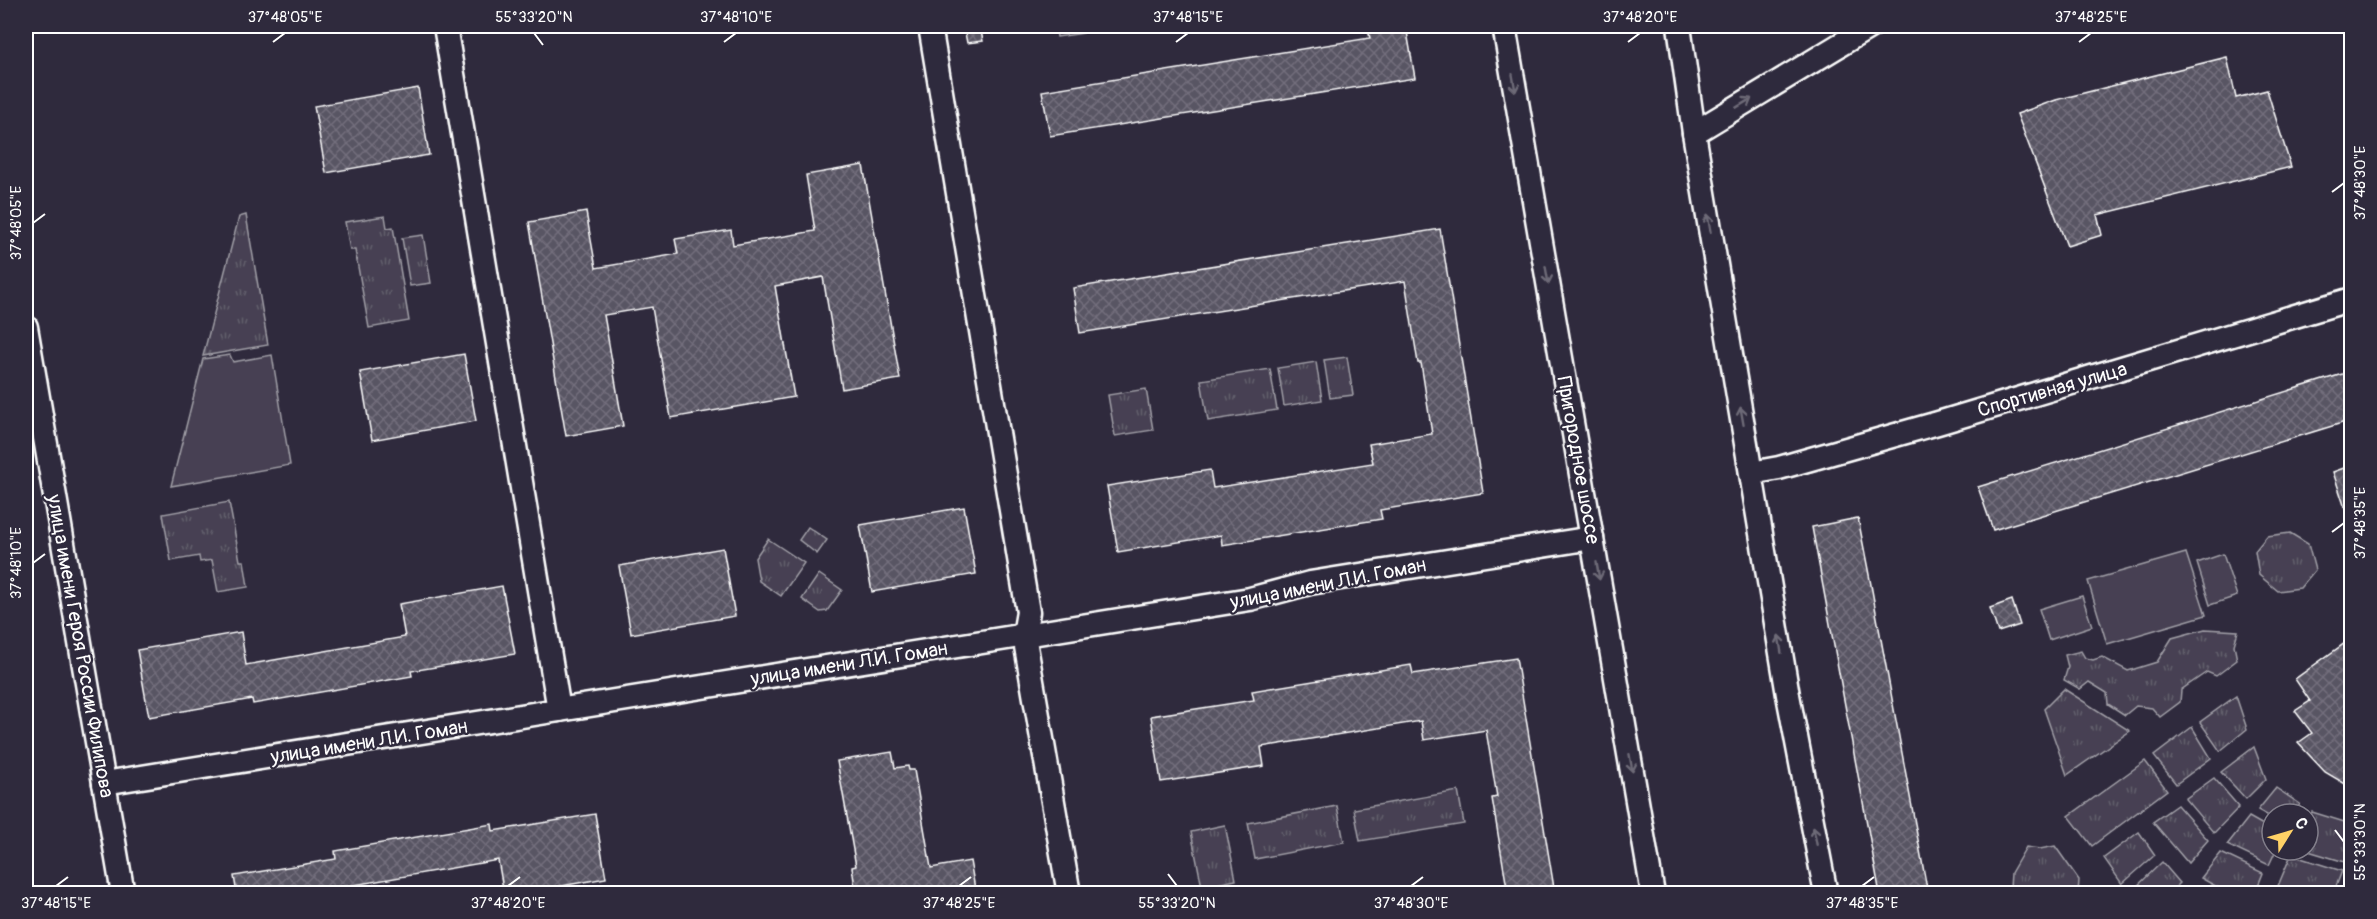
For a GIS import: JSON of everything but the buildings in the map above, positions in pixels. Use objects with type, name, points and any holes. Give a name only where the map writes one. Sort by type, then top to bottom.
[{"type":"street","points":[[445,26],[559,710]]},
{"type":"street","points":[[930,26],[1028,612],[1024,635],[1069,894]]},
{"type":"street","name":"Пригородное шоссе","points":[[1504,26],[1653,894]]},
{"type":"street","points":[[1679,26],[1694,133],[1788,695],[1826,894]]},
{"type":"street","points":[[1694,133],[1871,26]]},
{"type":"street","name":"Спортивная улица","points":[[1752,473],[1779,468],[1907,432],[2352,299]]},
{"type":"street","name":"улица имени Героя России Филипова","points":[[26,327],[123,894]]},
{"type":"street","name":"улица имени Л.И. Гоман","points":[[104,783],[1250,599],[1310,583],[1592,538]]},
{"type":"green space","points":[[1055,26],[1082,26],[1083,33],[1057,37]]},
{"type":"green space","points":[[246,215],[268,345],[203,356],[239,217]]},
{"type":"green space","points":[[385,216],[387,228],[393,227],[409,321],[369,328],[355,250],[350,250],[345,222]]},
{"type":"green space","points":[[423,235],[431,283],[410,286],[402,238]]},
{"type":"green space","points":[[230,355],[233,362],[272,355],[290,465],[171,486],[203,359]]},
{"type":"green space","points":[[1347,357],[1353,395],[1330,398],[1324,360]]},
{"type":"green space","points":[[1316,362],[1322,400],[1284,406],[1278,368]]},
{"type":"green space","points":[[1270,369],[1277,410],[1208,421],[1201,380]]},
{"type":"green space","points":[[1146,389],[1153,430],[1115,436],[1108,395]]},
{"type":"green space","points":[[229,502],[240,561],[244,561],[248,587],[218,592],[212,560],[200,562],[199,556],[171,561],[163,514]]},
{"type":"green space","points":[[808,527],[827,540],[817,554],[799,540]]},
{"type":"green space","points":[[2290,533],[2308,544],[2315,570],[2300,588],[2278,591],[2259,575],[2255,551],[2267,536]]},
{"type":"green space","points":[[768,539],[804,563],[781,596],[759,581],[755,558]]},
{"type":"green space","points":[[2186,553],[2206,615],[2107,644],[2088,581]]},
{"type":"green space","points":[[2223,554],[2237,596],[2210,605],[2197,563]]},
{"type":"green space","points":[[819,574],[842,590],[827,611],[820,612],[802,599]]},
{"type":"green space","points":[[2082,596],[2092,626],[2049,640],[2039,609]]},
{"type":"green space","points":[[2205,629],[2238,631],[2234,645],[2237,660],[2216,676],[2207,672],[2181,690],[2180,702],[2160,717],[2152,708],[2136,706],[2125,715],[2108,704],[2107,693],[2089,682],[2080,689],[2064,680],[2068,667],[2065,655],[2081,651],[2085,658],[2093,660],[2102,657],[2128,671],[2157,662],[2172,638]]},
{"type":"green space","points":[[2064,689],[2130,731],[2067,775],[2044,709]]},
{"type":"green space","points":[[2236,696],[2247,729],[2220,751],[2200,722]]},
{"type":"green space","points":[[2192,727],[2211,758],[2176,784],[2154,756]]},
{"type":"green space","points":[[2254,747],[2266,779],[2246,799],[2221,772]]},
{"type":"green space","points":[[2145,761],[2167,790],[2092,846],[2069,816]]},
{"type":"green space","points":[[2214,778],[2239,807],[2214,833],[2185,799]]},
{"type":"green space","points":[[2276,788],[2297,802],[2265,802]]},
{"type":"green space","points":[[1458,791],[1464,824],[1360,841],[1354,809]]},
{"type":"green space","points":[[2177,805],[2208,840],[2188,863],[2153,822]]},
{"type":"green space","points":[[1337,806],[1344,842],[1255,859],[1248,823]]},
{"type":"green space","points":[[2320,814],[2351,824],[2351,844],[2345,862],[2320,854]]},
{"type":"green space","points":[[2249,817],[2260,823],[2260,861],[2227,845]]},
{"type":"green space","points":[[1225,825],[1236,880],[1202,887],[1191,832]]},
{"type":"green space","points":[[2139,832],[2155,855],[2122,884],[2104,858]]},
{"type":"green space","points":[[2055,846],[2079,880],[2078,893],[2019,893],[2010,888],[2011,873],[2026,847],[2040,849]]},
{"type":"green space","points":[[2221,853],[2263,873],[2255,893],[2228,893],[2201,878]]},
{"type":"green space","points":[[2162,862],[2180,883],[2170,893],[2130,893]]},
{"type":"green space","points":[[2288,862],[2313,862],[2342,871],[2335,889],[2329,893],[2275,893]]}]
